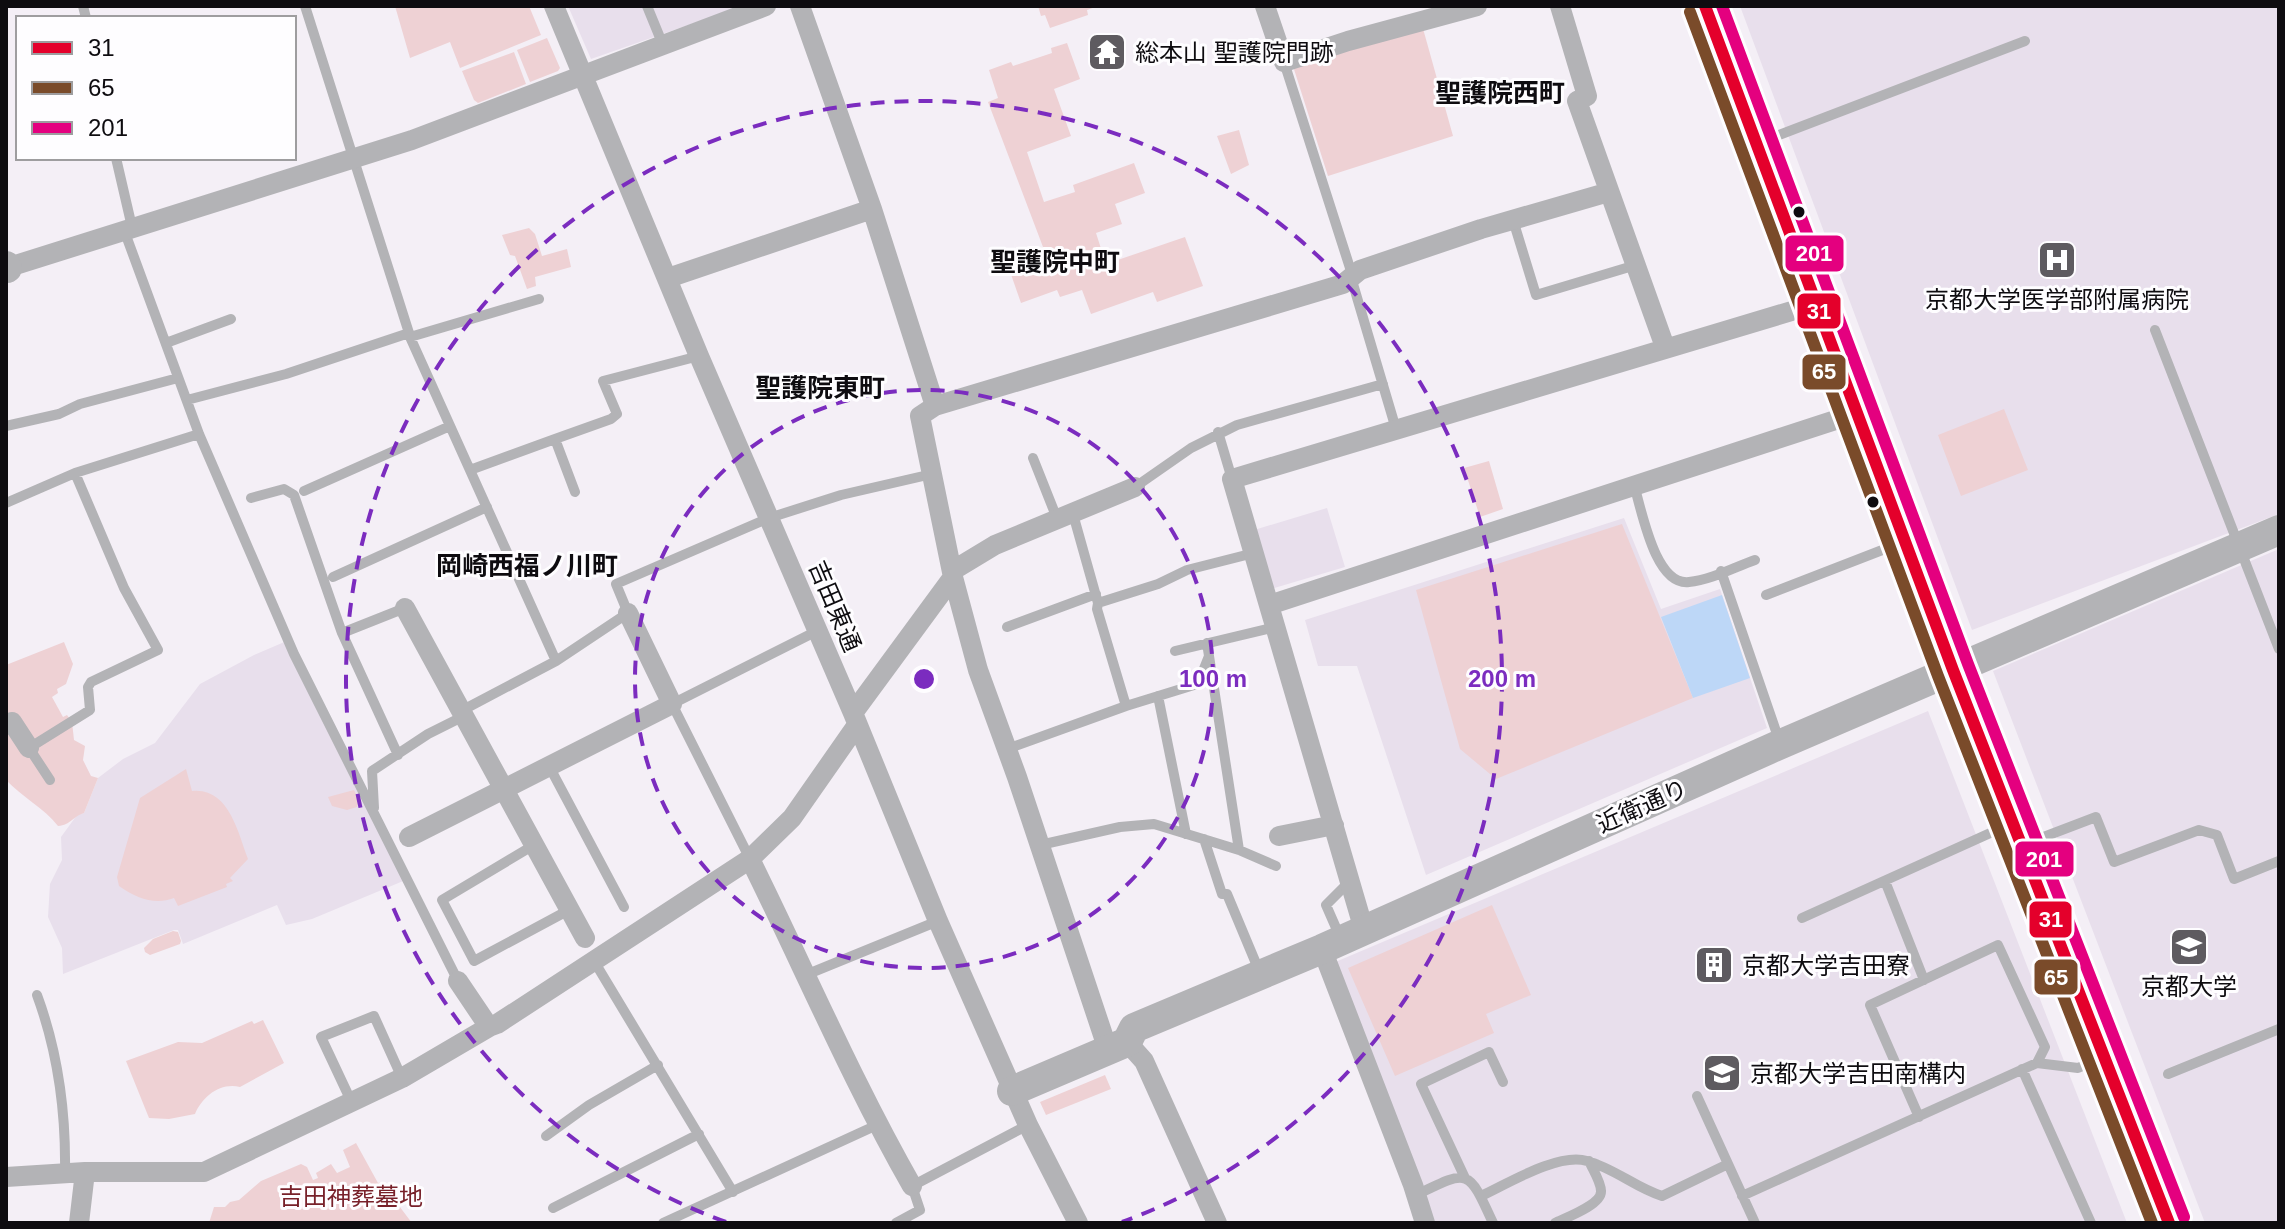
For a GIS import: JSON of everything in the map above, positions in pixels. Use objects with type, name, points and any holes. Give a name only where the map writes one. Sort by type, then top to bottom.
[{"type":"main road","points":[[1705,6],[1953,670],[2169,1223]]},
{"type":"street","name":"吉田東通","points":[[554,6],[938,921],[1012,1091],[1078,1223]]},
{"type":"street","points":[[6,268],[412,140],[766,6]]},
{"type":"street","points":[[800,6],[872,209],[935,406]]},
{"type":"street","points":[[1265,6],[1284,62],[1477,6]]},
{"type":"street","points":[[1560,6],[1587,96],[1577,101],[1665,347]]},
{"type":"street","points":[[1217,1223],[1144,1061],[1117,1046],[1040,845],[978,670],[953,574],[920,416],[935,406],[1343,284],[1360,270],[1609,192]]},
{"type":"street","points":[[668,278],[872,209]]},
{"type":"street","points":[[1425,1223],[1342,940],[1350,880],[1232,479],[1815,304]]},
{"type":"street","points":[[1269,605],[1857,413]]},
{"type":"street","points":[[6,1177],[204,1172],[402,1078],[497,1024],[750,859],[792,818],[953,574],[995,545],[1135,487]]},
{"type":"street","name":"近衛通り","points":[[1012,1091],[1117,1046],[1134,1028],[2279,530]]},
{"type":"street","points":[[405,608],[585,938]]},
{"type":"street","points":[[409,837],[672,704],[628,613]]},
{"type":"street","points":[[6,725],[12,722],[29,748]]},
{"type":"street","points":[[1279,836],[1334,825]]},
{"type":"street","points":[[750,859],[808,974],[877,1125],[912,1186]]},
{"type":"street","points":[[458,981],[489,1027]]},
{"type":"street","points":[[75,1173],[79,1223]]},
{"type":"lane","points":[[305,6],[410,335],[556,661]]},
{"type":"lane","points":[[647,6],[663,45]]},
{"type":"lane","points":[[1757,143],[2025,41]]},
{"type":"lane","points":[[1284,62],[1396,429]]},
{"type":"lane","points":[[116,160],[128,228],[199,434],[294,654],[458,981]]},
{"type":"lane","points":[[1513,220],[1536,295],[1636,265]]},
{"type":"lane","points":[[187,400],[539,299]]},
{"type":"lane","points":[[166,343],[231,319]]},
{"type":"lane","points":[[2155,330],[2279,649]]},
{"type":"lane","points":[[470,470],[611,419],[617,414],[603,381],[699,356]]},
{"type":"lane","points":[[6,426],[59,414],[80,404],[178,378]]},
{"type":"lane","points":[[1135,487],[1218,432],[1383,384]]},
{"type":"lane","points":[[304,491],[450,426]]},
{"type":"lane","points":[[1218,432],[1232,479]]},
{"type":"lane","points":[[6,503],[75,473],[199,434]]},
{"type":"lane","points":[[555,439],[575,492]]},
{"type":"lane","points":[[1033,458],[1066,518],[1097,599],[1097,609],[1126,706]]},
{"type":"lane","points":[[50,780],[29,748],[90,710],[88,687],[91,682],[158,650],[124,588],[75,473]]},
{"type":"lane","points":[[374,814],[371,775],[428,734],[556,661],[628,613],[616,584],[769,518],[841,495],[932,474]]},
{"type":"lane","points":[[1634,485],[1664,573],[1680,582],[1689,582],[1755,560]]},
{"type":"lane","points":[[251,498],[284,489],[294,495],[342,633],[398,755]]},
{"type":"lane","points":[[333,577],[487,507]]},
{"type":"lane","points":[[1766,595],[1905,541]]},
{"type":"lane","points":[[1007,627],[1158,584],[1187,570],[1254,553]]},
{"type":"lane","points":[[1721,571],[1781,744]]},
{"type":"lane","points":[[342,633],[405,608]]},
{"type":"lane","points":[[1175,651],[1276,627]]},
{"type":"lane","points":[[750,859],[672,704],[817,631]]},
{"type":"lane","points":[[1207,643],[1239,850]]},
{"type":"lane","points":[[1007,749],[1194,685],[1199,681],[1209,656]]},
{"type":"lane","points":[[1158,696],[1186,834]]},
{"type":"lane","points":[[549,766],[624,907]]},
{"type":"lane","points":[[1802,918],[1885,881],[2016,835],[2096,817],[2114,862],[2199,830],[2217,835],[2234,879],[2279,861]]},
{"type":"lane","points":[[1040,845],[1154,824],[1239,850],[1276,866]]},
{"type":"lane","points":[[1204,839],[1222,894],[1227,894],[1261,975]]},
{"type":"lane","points":[[534,845],[442,900],[474,961],[569,910]]},
{"type":"lane","points":[[1342,940],[1326,905],[1350,880]]},
{"type":"lane","points":[[1885,881],[1924,980]]},
{"type":"lane","points":[[808,974],[938,921]]},
{"type":"lane","points":[[1919,1117],[1870,1005],[1998,945],[2045,1047],[2037,1063]]},
{"type":"lane","points":[[594,961],[733,1192]]},
{"type":"lane","points":[[37,995],[59,1081],[75,1173]]},
{"type":"lane","points":[[352,1103],[321,1037],[374,1016],[402,1078]]},
{"type":"lane","points":[[2168,1074],[2279,1029]]},
{"type":"lane","points":[[1493,1223],[1481,1196],[1465,1178],[1421,1084],[1489,1052],[1503,1082]]},
{"type":"lane","points":[[1742,1196],[2037,1063],[2078,1068],[2104,1057]]},
{"type":"lane","points":[[546,1136],[589,1105],[658,1065]]},
{"type":"lane","points":[[2022,1069],[2091,1223]]},
{"type":"lane","points":[[1697,1096],[1755,1223]]},
{"type":"lane","points":[[663,1223],[877,1125]]},
{"type":"lane","points":[[896,1223],[914,1219],[920,1210],[912,1186],[1028,1125]]},
{"type":"lane","points":[[553,1208],[699,1134]]},
{"type":"lane","points":[[1481,1196],[1569,1159],[1589,1161],[1662,1196],[1728,1164]]},
{"type":"lane","points":[[1555,1223],[1600,1198],[1601,1191],[1589,1161]]},
{"type":"lane","points":[[1416,1195],[1456,1176],[1465,1178]]},
{"type":"shaded area","points":[[568,6],[736,6],[737,8],[591,59]]},
{"type":"shaded area","name":"京都大学医学部附属病院","points":[[1740,6],[2279,6],[2279,514],[1972,630]]},
{"type":"shaded area","points":[[1327,508],[1345,567],[1271,589],[1254,530]]},
{"type":"shaded area","points":[[1624,518],[1661,609],[1720,589],[1767,728],[1426,875],[1357,666],[1318,666],[1305,620]]},
{"type":"shaded area","name":"京都大学","points":[[2279,549],[2279,1223],[2205,1223],[1993,671]]},
{"type":"shaded area","points":[[289,640],[408,879],[312,919],[286,925],[277,905],[183,944],[178,930],[174,930],[63,974],[62,948],[48,917],[50,884],[62,860],[61,837],[77,815],[84,813],[98,778],[123,759],[155,743],[200,684]]},
{"type":"shaded area","name":"京都大学吉田南構内","points":[[1928,711],[2127,1223],[1431,1223],[1333,963]]},
{"type":"green space","points":[[395,6],[529,6],[541,35],[460,68],[450,42],[410,58]]},
{"type":"green space","points":[[1038,6],[1098,6],[1087,10],[1088,15],[1050,28]]},
{"type":"green space","points":[[1422,25],[1453,136],[1328,176],[1292,63]]},
{"type":"green space","points":[[547,38],[560,68],[530,82],[517,50]]},
{"type":"green space","points":[[1067,43],[1080,79],[1054,89],[1071,136],[1027,152],[1044,202],[1075,192],[1073,185],[1134,163],[1145,193],[1115,204],[1122,224],[1096,233],[1106,264],[1185,237],[1203,286],[1157,302],[1153,292],[1091,314],[1082,290],[1060,297],[1057,290],[1021,303],[1006,260],[1043,247],[988,102],[998,98],[989,70],[1052,53],[1051,48]]},
{"type":"green space","points":[[514,52],[526,84],[478,103],[474,100],[462,71]]},
{"type":"green space","points":[[1239,130],[1249,165],[1231,174],[1217,136]]},
{"type":"green space","points":[[529,228],[535,234],[542,256],[567,249],[571,267],[535,277],[536,286],[527,289],[515,256],[510,255],[502,235]]},
{"type":"green space","points":[[2004,409],[2028,470],[1961,496],[1938,435]]},
{"type":"green space","points":[[1489,461],[1503,509],[1480,517],[1464,468]]},
{"type":"green space","points":[[1622,524],[1693,698],[1496,779],[1460,749],[1416,590]]},
{"type":"green space","points":[[64,642],[73,664],[66,684],[57,689],[58,693],[52,697],[63,717],[67,715],[72,722],[74,740],[85,746],[83,760],[91,776],[98,778],[84,813],[58,826],[6,780],[6,665]]},
{"type":"green space","points":[[186,769],[192,791],[215,796],[230,814],[248,859],[230,878],[233,881],[226,884],[227,887],[178,906],[174,898],[153,901],[133,894],[119,886],[117,877],[140,798]]},
{"type":"green space","points":[[354,790],[359,800],[357,807],[347,810],[332,806],[328,797]]},
{"type":"green space","points":[[1492,905],[1531,995],[1486,1014],[1494,1033],[1395,1076],[1348,968]]},
{"type":"green space","points":[[178,932],[180,944],[150,955],[145,952],[144,948],[153,939]]},
{"type":"green space","points":[[263,1020],[284,1063],[240,1087],[226,1087],[213,1092],[195,1114],[169,1119],[149,1118],[126,1061],[178,1042],[202,1043],[252,1021],[254,1024]]},
{"type":"green space","points":[[1105,1075],[1111,1089],[1046,1115],[1040,1102]]},
{"type":"green space","name":"吉田神葬墓地","points":[[356,1143],[378,1183],[381,1182],[412,1223],[209,1223],[214,1207],[225,1207],[239,1200],[261,1181],[301,1164],[307,1167],[313,1180],[318,1178],[316,1173],[331,1164],[337,1173],[350,1167],[343,1150]]},
{"type":"water","points":[[1722,595],[1750,678],[1693,698],[1661,617]]},
{"type":"transit line","name":"31","points":[[1705,6],[1953,670],[2169,1223]]},
{"type":"transit line","name":"201","points":[[1722,6],[1968,664],[2184,1217]]},
{"type":"transit line","name":"65","points":[[1690,12],[1938,676],[2152,1223]]},
{"type":"place","name":"総本山 聖護院門跡","points":[[1107,52]]},
{"type":"place","name":"京都大学医学部附属病院","points":[[2057,260]]},
{"type":"place","name":"京都大学","points":[[2189,947]]},
{"type":"place","name":"京都大学吉田寮","points":[[1714,965]]},
{"type":"place","name":"京都大学吉田南構内","points":[[1722,1073]]},
{"type":"district","name":"聖護院西町","points":[[1500,93]]},
{"type":"district","name":"聖護院中町","points":[[1055,262]]},
{"type":"district","name":"聖護院東町","points":[[820,388]]},
{"type":"district","name":"岡崎西福ノ川町","points":[[527,566]]}]
